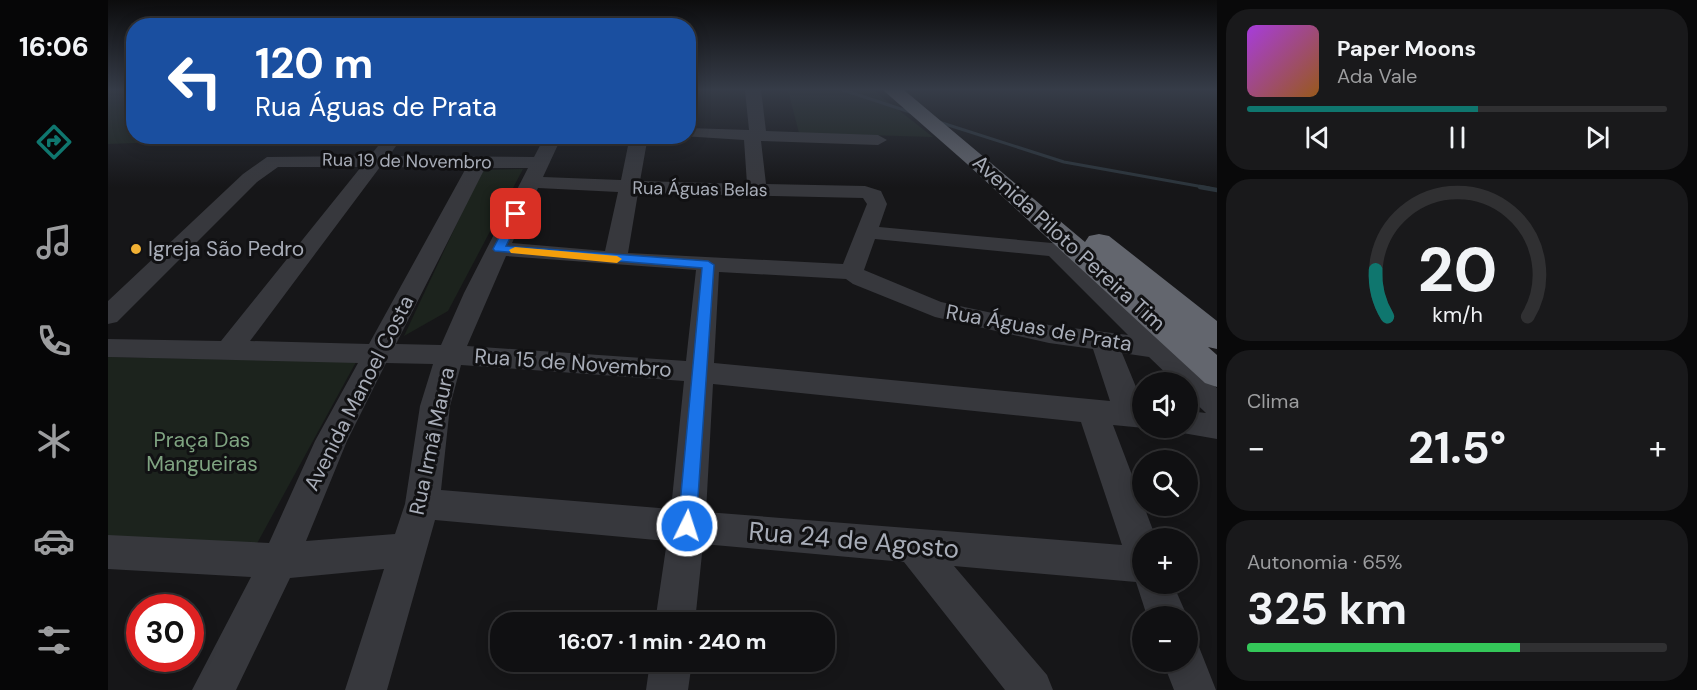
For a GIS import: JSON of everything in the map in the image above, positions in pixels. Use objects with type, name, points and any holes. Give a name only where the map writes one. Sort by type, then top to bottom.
[{"type":"highway","name":"Avenida Piloto Pereira Tim","points":[[944,123],[1217,338]]},
{"type":"highway","name":"Avenida Piloto Pereira Tim","points":[[944,123],[1217,374]]},
{"type":"street","points":[[754,122],[757,191]]},
{"type":"street","points":[[696,133],[878,140]]},
{"type":"street","points":[[228,351],[388,144]]},
{"type":"street","name":"Rua Irmã Maura","points":[[366,690],[406,550],[422,504],[435,406],[450,355],[476,293],[551,144]]},
{"type":"street","points":[[615,259],[627,187],[637,144]]},
{"type":"street","name":"Rua 19 de Novembro","points":[[108,316],[250,178],[274,161],[479,162],[536,172]]},
{"type":"street","name":"Avenida Manoel Costa","points":[[213,690],[279,561],[331,441],[479,162]]},
{"type":"street","name":"Rua Águas Belas","points":[[536,172],[627,187],[870,194],[877,204],[868,232]]},
{"type":"street","points":[[852,272],[868,232],[1020,248],[1054,249],[1217,406]]},
{"type":"street","name":"Rua Águas de Prata","points":[[499,249],[615,259],[852,272],[861,279],[935,309],[1049,334],[1156,348]]},
{"type":"street","points":[[676,612],[687,526],[697,372],[708,265]]},
{"type":"street","points":[[1104,341],[1132,405]]},
{"type":"street","name":"Rua 15 de Novembro","points":[[108,348],[450,355],[697,372],[1132,415]]},
{"type":"street","points":[[1092,411],[1134,528]]},
{"type":"street","points":[[1198,424],[1217,427]]},
{"type":"street","name":"Rua 24 de Agosto","points":[[422,504],[1132,564]]},
{"type":"street","points":[[914,546],[1032,690]]},
{"type":"street","points":[[108,552],[279,561],[406,550]]},
{"type":"street","points":[[667,690],[670,672]]},
{"type":"street","points":[[1188,672],[1195,690]]},
{"type":"green space","points":[[108,122],[126,122],[126,143],[108,144]]},
{"type":"green space","points":[[796,122],[914,122],[933,137],[799,133]]},
{"type":"green space","points":[[523,169],[448,311],[404,336],[482,170]]},
{"type":"green space","name":"Praça Das Mangueiras","points":[[108,357],[356,362],[254,549],[108,546]]},
{"type":"waterway","points":[[940,122],[1064,162],[1209,188]]},
{"type":"waterway","points":[[1200,187],[1217,190]]},
{"type":"slow traffic","points":[[515,250],[617,259]]},
{"type":"place","name":"Igreja São Pedro","points":[[136,249]]},
{"type":"route","points":[[516,214],[499,249],[708,265],[697,372],[687,526]]}]
